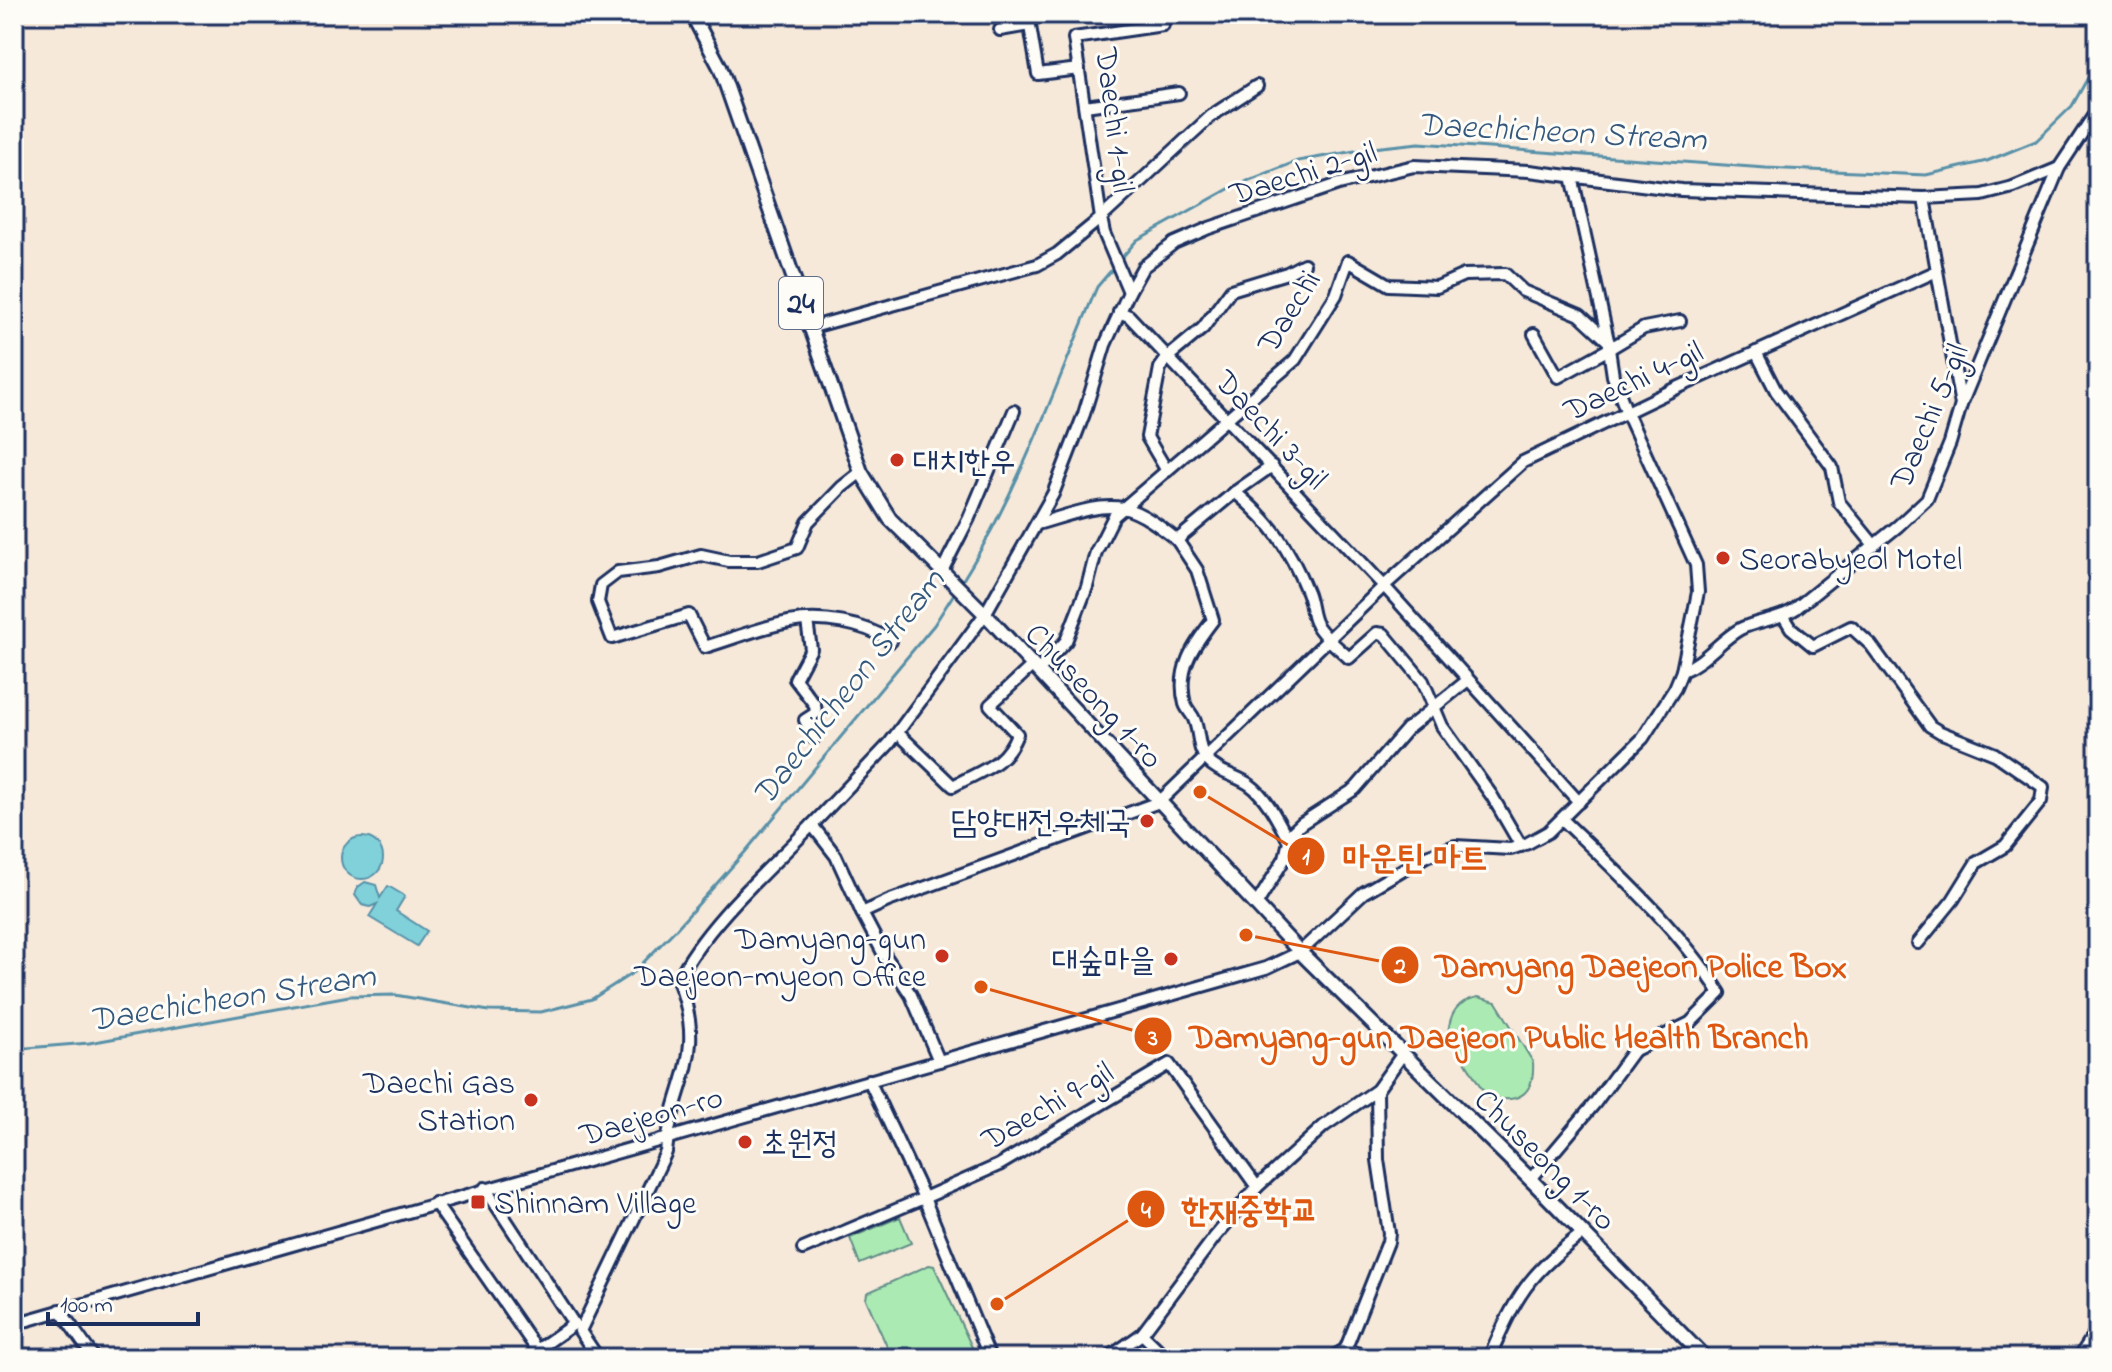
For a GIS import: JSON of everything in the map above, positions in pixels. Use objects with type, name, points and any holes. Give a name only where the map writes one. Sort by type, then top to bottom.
[{"type":"main road","name":"24","points":[[692,14],[720,67],[861,472],[890,519],[985,614]]},
{"type":"main road","name":"Chuseong 1-ro","points":[[985,614],[1300,952],[1705,1358]]},
{"type":"main road","points":[[2080,1358],[2098,1330]]},
{"type":"street","points":[[1000,30],[1029,19],[1038,74],[1079,69]]},
{"type":"street","name":"Daechi 1-gil","points":[[809,328],[1037,265],[1057,254],[1101,218],[1074,38],[1163,25]]},
{"type":"street","points":[[1129,292],[1104,233],[1101,218],[1211,116],[1257,86]]},
{"type":"street","points":[[1085,106],[1179,93]]},
{"type":"street","name":"Daechi 5-gil","points":[[1300,952],[1363,893],[1412,863],[1455,846],[1498,850],[1537,839],[1562,819],[1643,738],[1675,688],[1682,671],[1693,667],[1743,627],[1795,609],[1917,510],[1927,499],[1950,443],[1961,405],[2059,168],[2098,109]]},
{"type":"street","name":"Daechi 2-gil","points":[[577,1327],[666,1152],[692,1041],[690,1017],[678,980],[685,966],[729,910],[898,733],[985,614],[1053,494],[1084,414],[1105,345],[1143,267],[1174,243],[1209,228],[1364,178],[1414,166],[1529,171],[1681,190],[1924,198],[1982,195],[2013,187],[2059,168]]},
{"type":"street","points":[[1572,176],[1613,376],[1696,565],[1698,592],[1682,671]]},
{"type":"street","points":[[1924,198],[1961,405]]},
{"type":"street","name":"Daechi","points":[[898,733],[953,786],[983,772],[1007,755],[1017,734],[990,705],[1059,652],[1087,587],[1096,552],[1114,516],[1295,360],[1336,295],[1348,261],[1389,285],[1437,287],[1464,275],[1505,274],[1523,291],[1580,315],[1609,345]]},
{"type":"street","points":[[1167,471],[1147,437],[1160,368],[1168,357],[1203,328],[1231,290],[1287,273],[1304,264]]},
{"type":"street","name":"Daechi 4-gil","points":[[1159,802],[1384,586],[1523,462],[1548,447],[1937,271]]},
{"type":"street","name":"Daechi 3-gil","points":[[1119,312],[1129,316],[1384,586]]},
{"type":"street","points":[[1534,334],[1558,377],[1609,345],[1644,328],[1680,321]]},
{"type":"street","points":[[1756,352],[1776,391],[1832,467],[1839,502],[1874,545]]},
{"type":"street","points":[[942,571],[969,518],[1014,411]]},
{"type":"street","points":[[1177,540],[1272,466]]},
{"type":"street","points":[[861,472],[808,522],[797,548],[758,561],[729,561],[701,555],[659,567],[618,572],[601,585],[598,602],[612,638],[689,615],[705,647],[789,622],[823,620],[875,630],[891,641]]},
{"type":"street","points":[[1235,492],[1266,518],[1288,551],[1309,596],[1315,622],[1329,639],[1349,658],[1377,633],[1384,634],[1419,675],[1442,726],[1492,796],[1521,846]]},
{"type":"street","points":[[1037,524],[1087,510],[1123,508],[1160,526],[1177,540],[1197,570],[1213,620],[1191,648],[1184,663],[1183,682],[1186,707],[1194,717],[1200,750],[1215,768],[1251,786],[1287,837],[1289,849],[1285,858],[1256,905]]},
{"type":"street","points":[[1384,586],[1579,802]]},
{"type":"street","points":[[1783,615],[1791,628],[1813,646],[1851,627],[1871,645],[1930,726],[1995,754],[2043,787],[2041,801],[2005,846],[1976,863],[1953,900],[1918,943]]},
{"type":"street","points":[[807,621],[811,649],[795,679],[815,705],[816,713],[805,720],[814,738]]},
{"type":"street","points":[[1287,837],[1302,823],[1355,789],[1394,742],[1468,680]]},
{"type":"street","points":[[862,913],[1159,802]]},
{"type":"street","points":[[1530,1180],[1595,1103],[1633,1051],[1690,1023],[1720,993],[1704,968],[1637,895],[1628,880],[1562,819]]},
{"type":"street","points":[[812,825],[836,856],[882,951],[911,995],[939,1061]]},
{"type":"street","name":"Daejeon-ro","points":[[14,1324],[1266,968],[1300,952]]},
{"type":"street","points":[[1108,1358],[1142,1334],[1214,1238],[1257,1187],[1324,1126],[1377,1090],[1402,1055]]},
{"type":"street","name":"Daechi 9-gil","points":[[924,1198],[999,1165],[1169,1064],[1257,1187]]},
{"type":"street","points":[[869,1080],[924,1198],[990,1358]]},
{"type":"street","points":[[1343,1354],[1388,1242],[1378,1160],[1377,1090]]},
{"type":"street","points":[[485,1188],[598,1358]]},
{"type":"street","points":[[803,1249],[924,1198]]},
{"type":"street","points":[[435,1203],[537,1350],[577,1327]]},
{"type":"street","points":[[1489,1358],[1509,1311],[1526,1284],[1542,1265],[1583,1233]]},
{"type":"street","points":[[60,1310],[94,1358]]},
{"type":"street","points":[[1142,1334],[1167,1358]]},
{"type":"street","points":[[1331,1358],[1343,1354],[1376,1358]]},
{"type":"green space","points":[[1478,997],[1496,1002],[1533,1062],[1531,1083],[1522,1095],[1515,1098],[1487,1097],[1448,1033],[1456,1009]]},
{"type":"green space","points":[[900,1217],[911,1243],[860,1264],[850,1238]]},
{"type":"green space","points":[[929,1265],[934,1266],[977,1358],[892,1358],[866,1299],[867,1293]]},
{"type":"water","points":[[362,837],[377,843],[383,858],[377,873],[362,879],[347,873],[341,858],[347,843]]},
{"type":"water","points":[[365,882],[376,885],[380,898],[388,886],[405,896],[396,911],[427,931],[417,946],[369,917],[377,904],[370,907],[362,905],[355,895],[358,887]]},
{"type":"waterway","name":"Daechicheon Stream","points":[[1119,261],[1137,240],[1234,186],[1298,161],[1372,148],[1419,143],[1766,168],[1926,175],[1987,161],[2036,141],[2072,106],[2098,60]]},
{"type":"waterway","name":"Daechicheon Stream","points":[[961,583],[1001,512],[1097,287],[1114,267]]},
{"type":"waterway","name":"Daechicheon Stream","points":[[14,1049],[89,1043],[349,996],[395,995],[489,1011],[541,1012],[592,999],[634,972],[745,852],[934,625],[957,589]]},
{"type":"place","name":"대치한우","points":[[897,460]]},
{"type":"place","name":"Seorabyeol Motel","points":[[1723,558]]},
{"type":"place","name":"마운틴 마트","points":[[1200,792]]},
{"type":"place","name":"담양대전우체국","points":[[1147,821]]},
{"type":"place","name":"Damyang Daejeon Police Box","points":[[1246,935]]},
{"type":"place","name":"Damyang-gun Daejeon-myeon Office","points":[[942,956]]},
{"type":"place","name":"대숲마을","points":[[1171,959]]},
{"type":"place","name":"Damyang-gun Daejeon Public Health Branch","points":[[981,987]]},
{"type":"place","name":"Daechi Gas Station","points":[[531,1100]]},
{"type":"place","name":"초원정","points":[[745,1142]]},
{"type":"place","name":"Shinnam Village","points":[[478,1202]]},
{"type":"place","name":"한재중학교","points":[[997,1304]]}]
